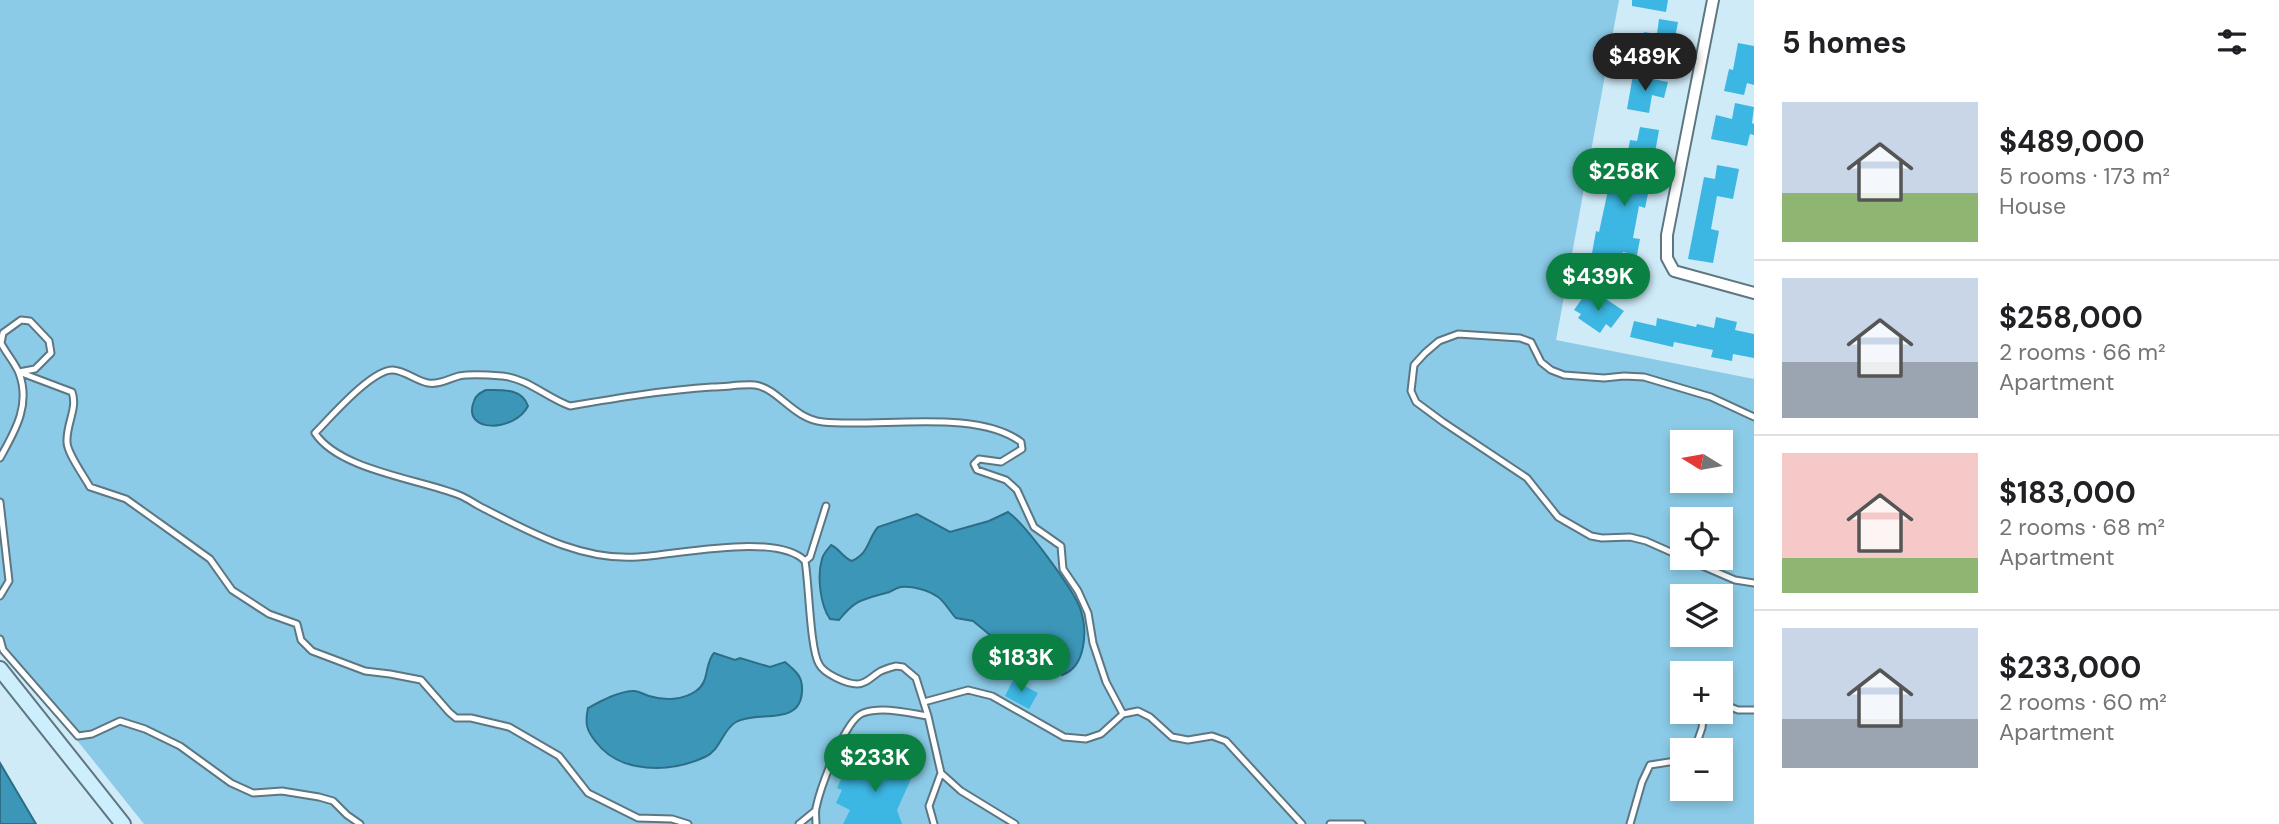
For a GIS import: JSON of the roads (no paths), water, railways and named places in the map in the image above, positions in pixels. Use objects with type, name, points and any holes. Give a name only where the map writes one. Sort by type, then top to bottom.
[{"type":"street","points":[[1713,0],[1667,235],[1667,254],[1674,271],[1754,293]]},
{"type":"street","points":[[0,669],[123,824]]},
{"type":"lane","points":[[0,458],[18,426],[24,402],[19,372],[1,343],[3,333],[21,320],[30,321],[49,341],[51,353],[35,369],[19,372]]},
{"type":"lane","points":[[1670,552],[1630,537],[1591,536],[1558,517],[1527,478],[1416,401],[1411,391],[1415,365],[1424,353],[1439,341],[1458,334],[1520,338],[1531,342],[1541,362],[1564,375],[1595,378],[1644,377],[1711,397],[1754,417]]},
{"type":"lane","points":[[806,561],[792,553],[746,545],[617,559],[587,554],[552,542],[460,495],[349,460],[322,444],[315,432],[374,376],[389,370],[427,383],[443,382],[460,376],[504,376],[524,382],[554,400],[570,405],[692,389],[753,385],[764,387],[808,420],[949,422],[1001,430],[1021,442],[1022,449],[1001,461],[979,459],[974,464],[977,470],[1006,481],[1017,490],[1034,527],[1060,546],[1063,569],[1078,591],[1088,613],[1093,643],[1106,682],[1123,714]]},
{"type":"lane","points":[[19,372],[72,392],[75,400],[68,423],[66,445],[90,487],[126,499],[210,559],[232,590],[269,614],[297,624],[301,640],[312,651],[365,671],[421,680],[456,718],[471,718],[509,727],[559,756],[588,793],[638,818],[672,819],[688,824]]},
{"type":"lane","points":[[0,502],[2,545],[9,581],[0,596]]},
{"type":"lane","points":[[826,506],[810,557],[806,561],[818,663],[823,670],[848,682],[859,684],[878,672],[896,666],[903,667],[916,678],[942,773],[961,792],[1015,824]]},
{"type":"lane","points":[[1711,570],[1735,580],[1754,583]]},
{"type":"lane","points":[[0,639],[3,650],[78,736],[92,734],[120,721],[145,729],[180,746],[231,783],[253,793],[282,791],[318,796],[333,802],[360,824]]},
{"type":"lane","points":[[924,702],[968,690],[992,696],[1064,737],[1086,739],[1101,734],[1123,714],[1138,712],[1150,718],[1172,737],[1188,740],[1212,736],[1226,741],[1302,824]]},
{"type":"lane","points":[[1733,708],[1754,710]]},
{"type":"lane","points":[[816,824],[815,811],[825,781],[849,726],[860,713],[876,710],[928,716]]},
{"type":"lane","points":[[1630,824],[1642,782],[1650,765],[1670,762]]},
{"type":"lane","points":[[934,824],[929,806],[942,773]]},
{"type":"lane","points":[[799,824],[815,811]]},
{"type":"lane","points":[[1330,824],[1362,824]]}]
